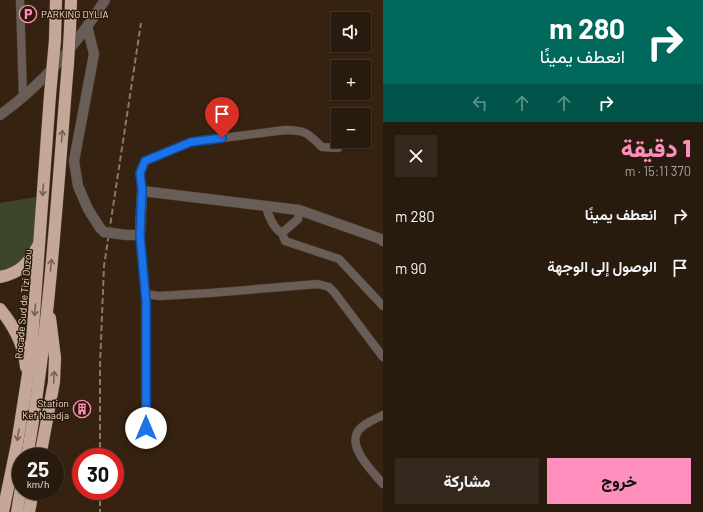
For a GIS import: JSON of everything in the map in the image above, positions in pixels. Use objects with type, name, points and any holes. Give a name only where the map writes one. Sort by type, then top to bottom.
[{"type":"highway","name":"Rocade Sud de Tizi Ouzou","points":[[3,512],[31,355],[55,40],[56,0]]},
{"type":"highway","points":[[29,448],[36,406],[47,304],[68,64],[71,0]]},
{"type":"highway","points":[[0,277],[20,270],[32,257],[39,244]]},
{"type":"highway","points":[[42,448],[54,382],[55,358],[47,304]]},
{"type":"highway","points":[[0,309],[12,322],[21,344],[25,358],[27,383]]},
{"type":"highway","points":[[17,512],[19,500]]},
{"type":"highway","points":[[29,512],[31,500]]},
{"type":"street","points":[[20,0],[23,98]]},
{"type":"street","points":[[0,115],[23,98],[62,58],[105,0]]},
{"type":"street","points":[[87,26],[94,54],[74,160],[78,186],[88,209],[104,232],[140,235]]},
{"type":"street","points":[[147,444],[145,294],[140,235],[142,191],[140,173],[145,161],[191,142],[285,130],[300,130],[312,136],[322,147],[331,148]]},
{"type":"street","points":[[142,191],[299,210],[383,241]]},
{"type":"street","points":[[266,206],[267,212],[277,231],[282,233],[285,241],[339,259],[383,306]]},
{"type":"street","points":[[282,233],[298,219],[299,210]]},
{"type":"street","points":[[145,294],[159,296],[318,284],[329,287],[334,292],[383,357]]},
{"type":"street","points":[[383,415],[362,427],[357,433],[356,442],[357,449],[363,460],[383,484]]},
{"type":"green space","points":[[36,197],[34,239],[29,254],[20,264],[0,274],[0,203]]},
{"type":"railway","points":[[100,448],[100,366],[104,266],[141,23]]},
{"type":"railway","points":[[100,500],[100,512]]},
{"type":"place","name":"PARKING DYLIA","points":[[28,14]]},
{"type":"place","name":"Station Kef Naadja","points":[[82,409]]},
{"type":"route","points":[[146,428],[146,301],[140,235],[142,191],[140,173],[145,161],[191,142],[222,138]]}]
